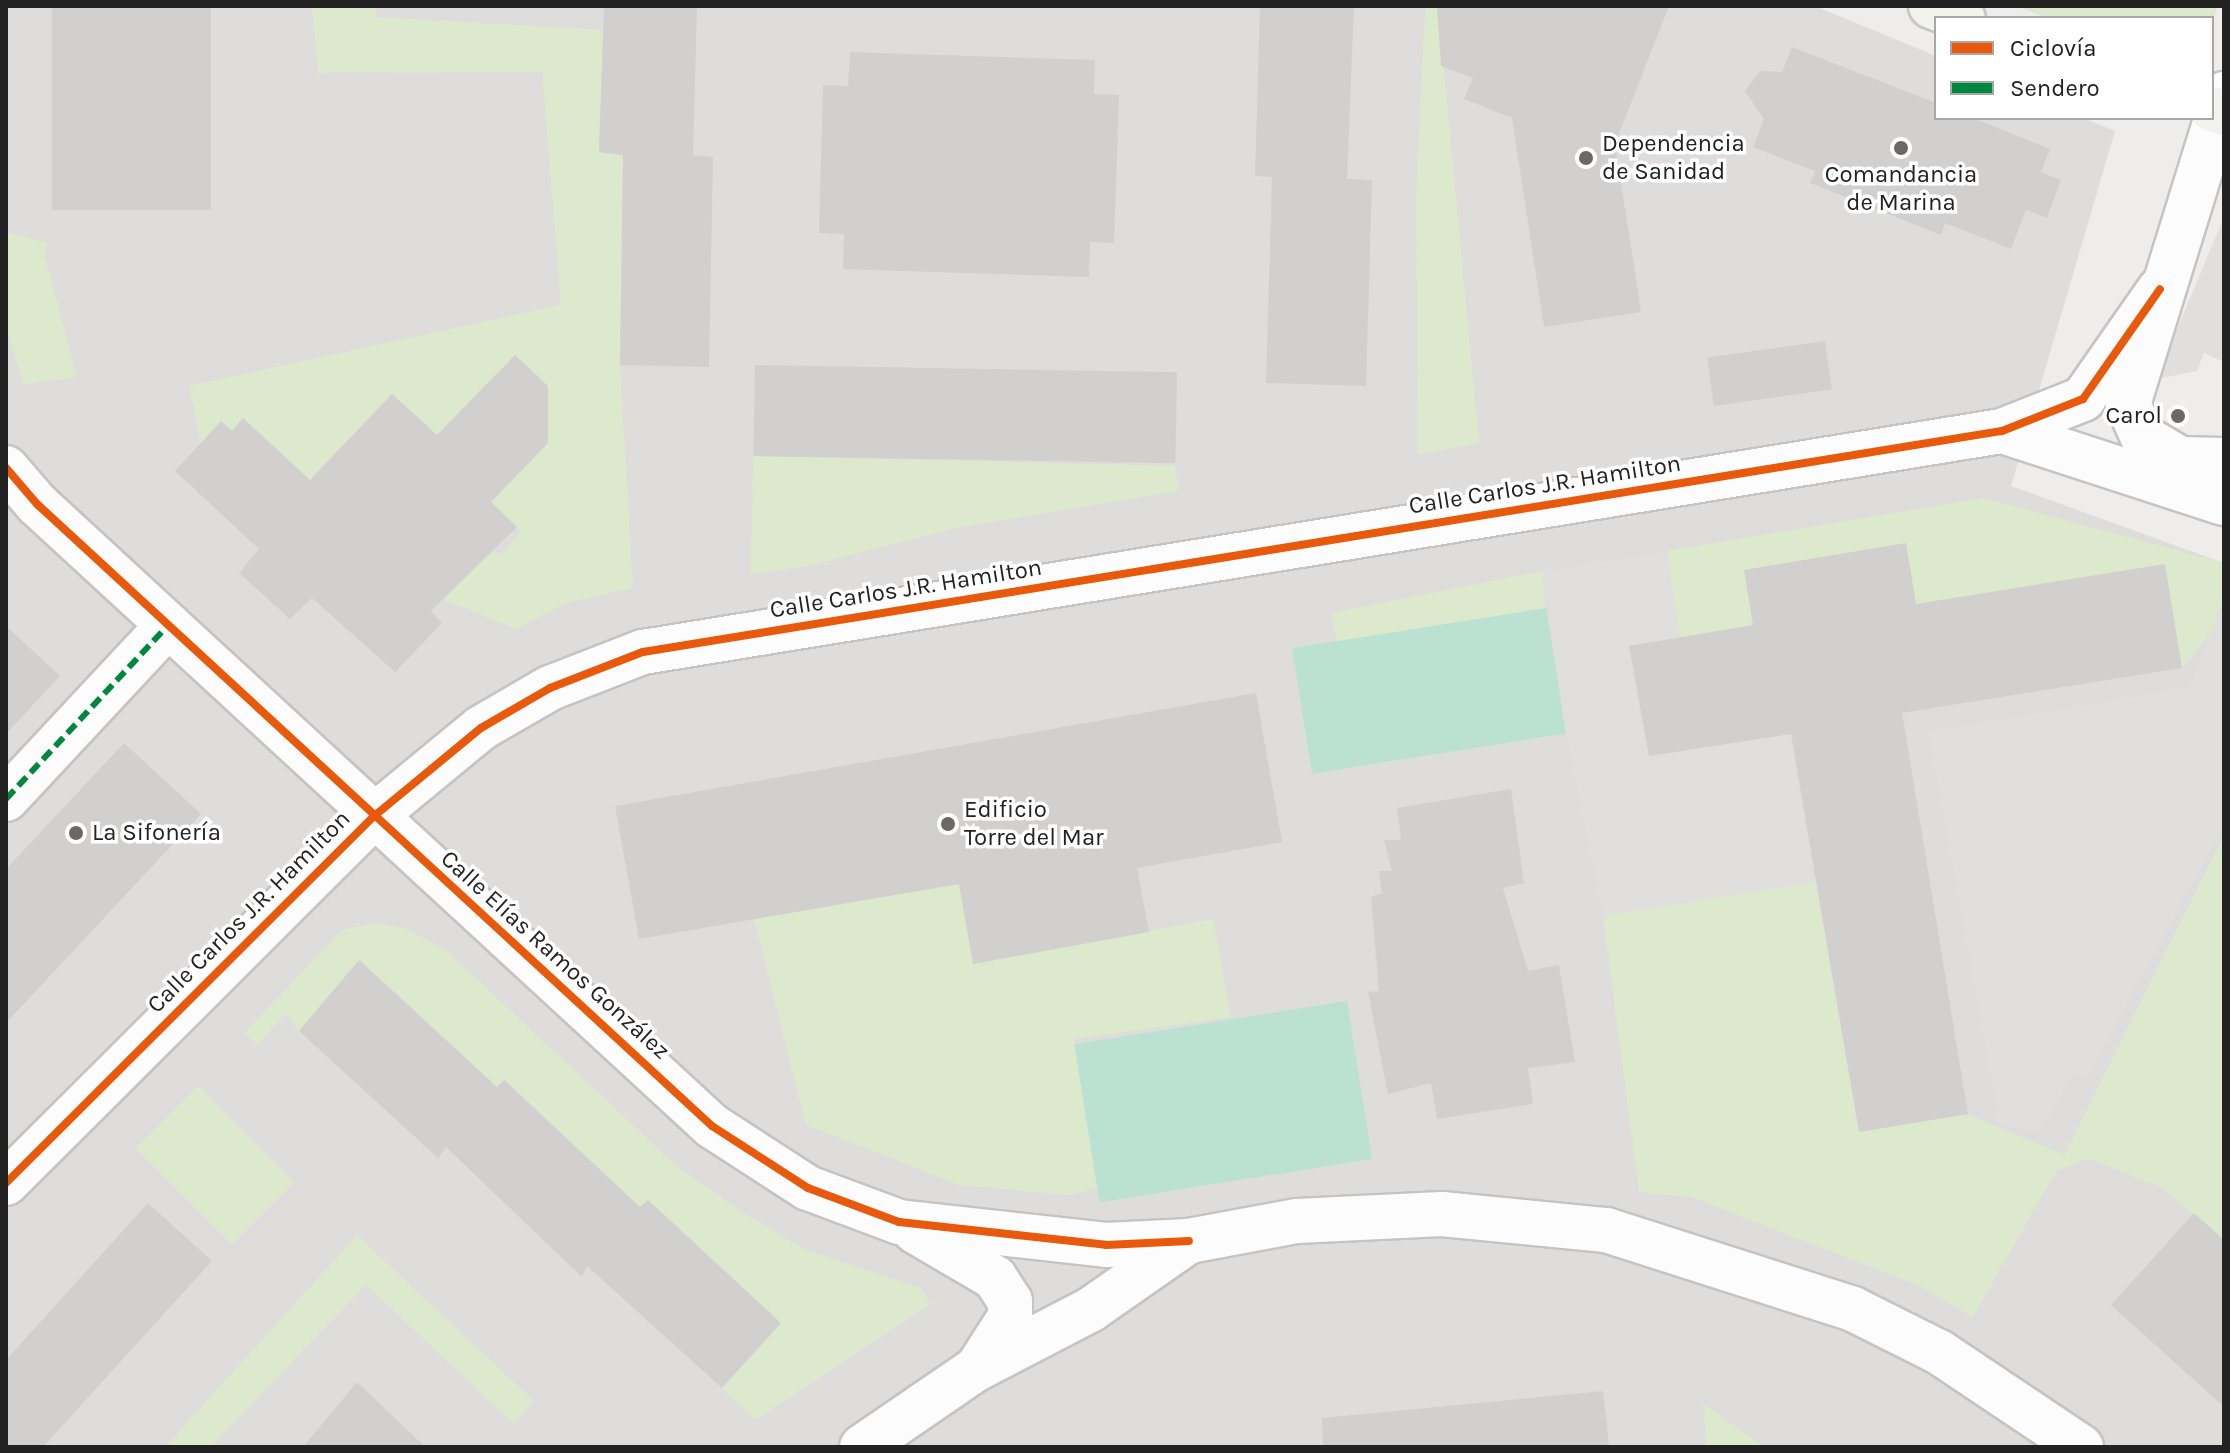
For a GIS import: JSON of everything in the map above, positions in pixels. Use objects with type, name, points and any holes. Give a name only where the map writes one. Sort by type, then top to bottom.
[{"type":"main road","points":[[1931,6],[1958,16]]},
{"type":"street","points":[[2220,107],[2160,289],[2128,404],[2143,437],[2180,459],[2224,460]]},
{"type":"street","points":[[2002,431],[2083,399],[2160,289]]},
{"type":"street","name":"Calle Carlos J.R. Hamilton","points":[[6,1183],[373,817],[481,728],[550,688],[643,652],[2002,431],[2224,503]]},
{"type":"street","name":"Calle Elías Ramos González","points":[[6,468],[373,817],[712,1126],[808,1188],[899,1222],[1106,1245],[1189,1241],[1297,1221],[1442,1214],[1606,1230],[1853,1309],[1939,1352],[2081,1447]]},
{"type":"street","points":[[6,799],[168,625]]},
{"type":"street","points":[[899,1222],[995,1278],[1010,1301],[1010,1317],[976,1369]]},
{"type":"street","points":[[862,1447],[976,1369],[1090,1310],[1189,1241]]},
{"type":"shaded area","points":[[6,6],[1815,6],[1934,55],[1934,120],[2088,120],[2115,131],[2011,486],[2224,563],[2224,1447],[6,1447]]},
{"type":"shaded area","points":[[2224,217],[2224,362],[2204,353],[2197,371],[2156,379]]},
{"type":"shaded area","points":[[1667,551],[1680,638],[1629,647],[1649,756],[1791,734],[1816,882],[1603,916],[1566,733],[1543,571]]},
{"type":"shaded area","points":[[2224,598],[2224,826],[2087,1078],[2074,1074],[2038,1133],[1999,1123],[1928,732],[2189,687]]},
{"type":"green space","points":[[312,6],[376,6],[376,17],[603,30],[599,152],[623,155],[620,365],[633,588],[569,602],[516,629],[443,599],[373,538],[422,486],[499,556],[522,532],[491,502],[548,443],[548,387],[515,355],[437,435],[392,394],[310,480],[243,418],[232,431],[201,443],[189,386],[561,305],[542,72],[318,73]]},
{"type":"green space","points":[[1425,6],[1438,6],[1479,443],[1418,455],[1416,194]]},
{"type":"green space","points":[[2016,6],[2218,6],[2214,17],[2042,16]]},
{"type":"green space","points":[[6,232],[47,243],[45,258],[77,377],[23,384],[6,326]]},
{"type":"green space","points":[[753,456],[1175,466],[1179,491],[957,528],[808,566],[751,574]]},
{"type":"green space","points":[[1983,498],[2224,563],[2224,617],[2182,668],[1916,604],[1905,544],[1744,570],[1753,625],[1680,638],[1667,551]]},
{"type":"green space","points":[[1543,571],[1546,608],[1337,642],[1331,613]]},
{"type":"green space","points":[[1546,608],[1566,733],[1312,774],[1292,648]]},
{"type":"green space","points":[[2224,836],[2224,1240],[2161,1187],[2088,1159],[2056,1171],[1973,1317],[1919,1286],[1692,1197],[1639,1192],[1603,916],[1816,882],[1859,1132],[1968,1114],[2064,1155]]},
{"type":"green space","points":[[959,884],[974,963],[1213,919],[1231,1017],[1074,1039],[1103,1186],[1070,1195],[959,1185],[806,1125],[754,919]]},
{"type":"green space","points":[[375,923],[408,929],[447,951],[679,1168],[741,1211],[804,1249],[921,1288],[931,1304],[755,1420],[722,1388],[781,1323],[648,1200],[640,1207],[505,1080],[497,1087],[360,960],[299,1031],[286,1013],[258,1045],[244,1033],[342,930]]},
{"type":"green space","points":[[1347,1001],[1372,1159],[1099,1202],[1074,1044]]},
{"type":"green space","points":[[198,1086],[294,1182],[232,1244],[136,1148]]},
{"type":"green space","points":[[357,1235],[534,1401],[514,1424],[366,1285],[211,1447],[165,1447]]},
{"type":"green space","points":[[1703,1403],[1763,1447],[1707,1447]]},
{"type":"building","points":[[52,6],[211,6],[211,210],[52,210]]},
{"type":"building","points":[[604,6],[697,6],[693,155],[713,157],[709,367],[620,365],[623,155],[599,152]]},
{"type":"building","points":[[1260,6],[1354,6],[1347,179],[1372,180],[1366,386],[1266,383],[1272,177],[1255,176]]},
{"type":"building","name":"Dependencia de Sanidad","points":[[1437,6],[1669,6],[1615,144],[1641,312],[1544,327],[1512,118],[1464,99],[1473,78],[1441,66]]},
{"type":"building","name":"Comandancia de Marina","points":[[1792,47],[1934,102],[1934,120],[1978,120],[2050,149],[2041,172],[2061,180],[2047,218],[2026,210],[2011,249],[1945,223],[1941,235],[1810,183],[1815,171],[1753,147],[1764,119],[1745,91],[1760,71],[1782,72]]},
{"type":"building","points":[[850,52],[1095,60],[1094,94],[1119,95],[1114,243],[1090,242],[1089,277],[843,269],[844,234],[819,233],[823,85],[848,86]]},
{"type":"building","points":[[1825,341],[1832,390],[1714,406],[1707,358]]},
{"type":"building","points":[[515,355],[548,386],[548,443],[491,502],[517,527],[431,611],[442,623],[395,672],[312,598],[290,619],[239,573],[259,549],[175,471],[221,421],[232,431],[243,418],[310,480],[392,394],[437,435]]},
{"type":"building","points":[[755,365],[1177,372],[1175,463],[753,456]]},
{"type":"building","points":[[1906,543],[1916,604],[2165,564],[2182,668],[1902,713],[1968,1114],[1859,1132],[1791,734],[1649,756],[1629,646],[1753,625],[1744,570]]},
{"type":"building","points":[[6,626],[60,676],[6,734]]},
{"type":"building","name":"Edificio Torre del Mar","points":[[1256,693],[1282,842],[1137,868],[1149,932],[973,964],[959,884],[639,939],[615,806]]},
{"type":"building","points":[[124,743],[201,814],[6,1023],[6,869]]},
{"type":"building","points":[[1511,789],[1524,883],[1503,888],[1528,971],[1559,965],[1575,1062],[1528,1068],[1533,1104],[1437,1119],[1431,1083],[1388,1094],[1368,992],[1379,991],[1371,897],[1382,893],[1379,871],[1392,871],[1384,840],[1401,840],[1397,808]]},
{"type":"building","points":[[359,960],[497,1087],[504,1080],[640,1207],[648,1200],[781,1323],[722,1388],[587,1266],[582,1277],[446,1147],[438,1158],[299,1031]]},
{"type":"building","points":[[148,1203],[212,1261],[43,1447],[6,1447],[6,1360]]},
{"type":"building","points":[[2194,1213],[2224,1240],[2224,1407],[2111,1305]]},
{"type":"building","points":[[357,1382],[425,1447],[303,1447]]},
{"type":"building","points":[[1603,1391],[1609,1447],[1323,1447],[1322,1418]]},
{"type":"marked path","points":[[6,799],[168,625]]},
{"type":"cycle path","points":[[6,1183],[373,817],[481,728],[550,688],[643,652],[2002,431],[2083,399],[2160,289]]},
{"type":"cycle path","points":[[6,468],[37,504],[712,1126],[808,1188],[899,1222],[1106,1245],[1189,1241]]},
{"type":"place","name":"Comandancia de Marina","points":[[1901,148]]},
{"type":"place","name":"Dependencia de Sanidad","points":[[1586,158]]},
{"type":"place","name":"Carol","points":[[2178,416]]},
{"type":"place","name":"Edificio Torre del Mar","points":[[948,824]]},
{"type":"place","name":"La Sifonería","points":[[76,833]]}]
